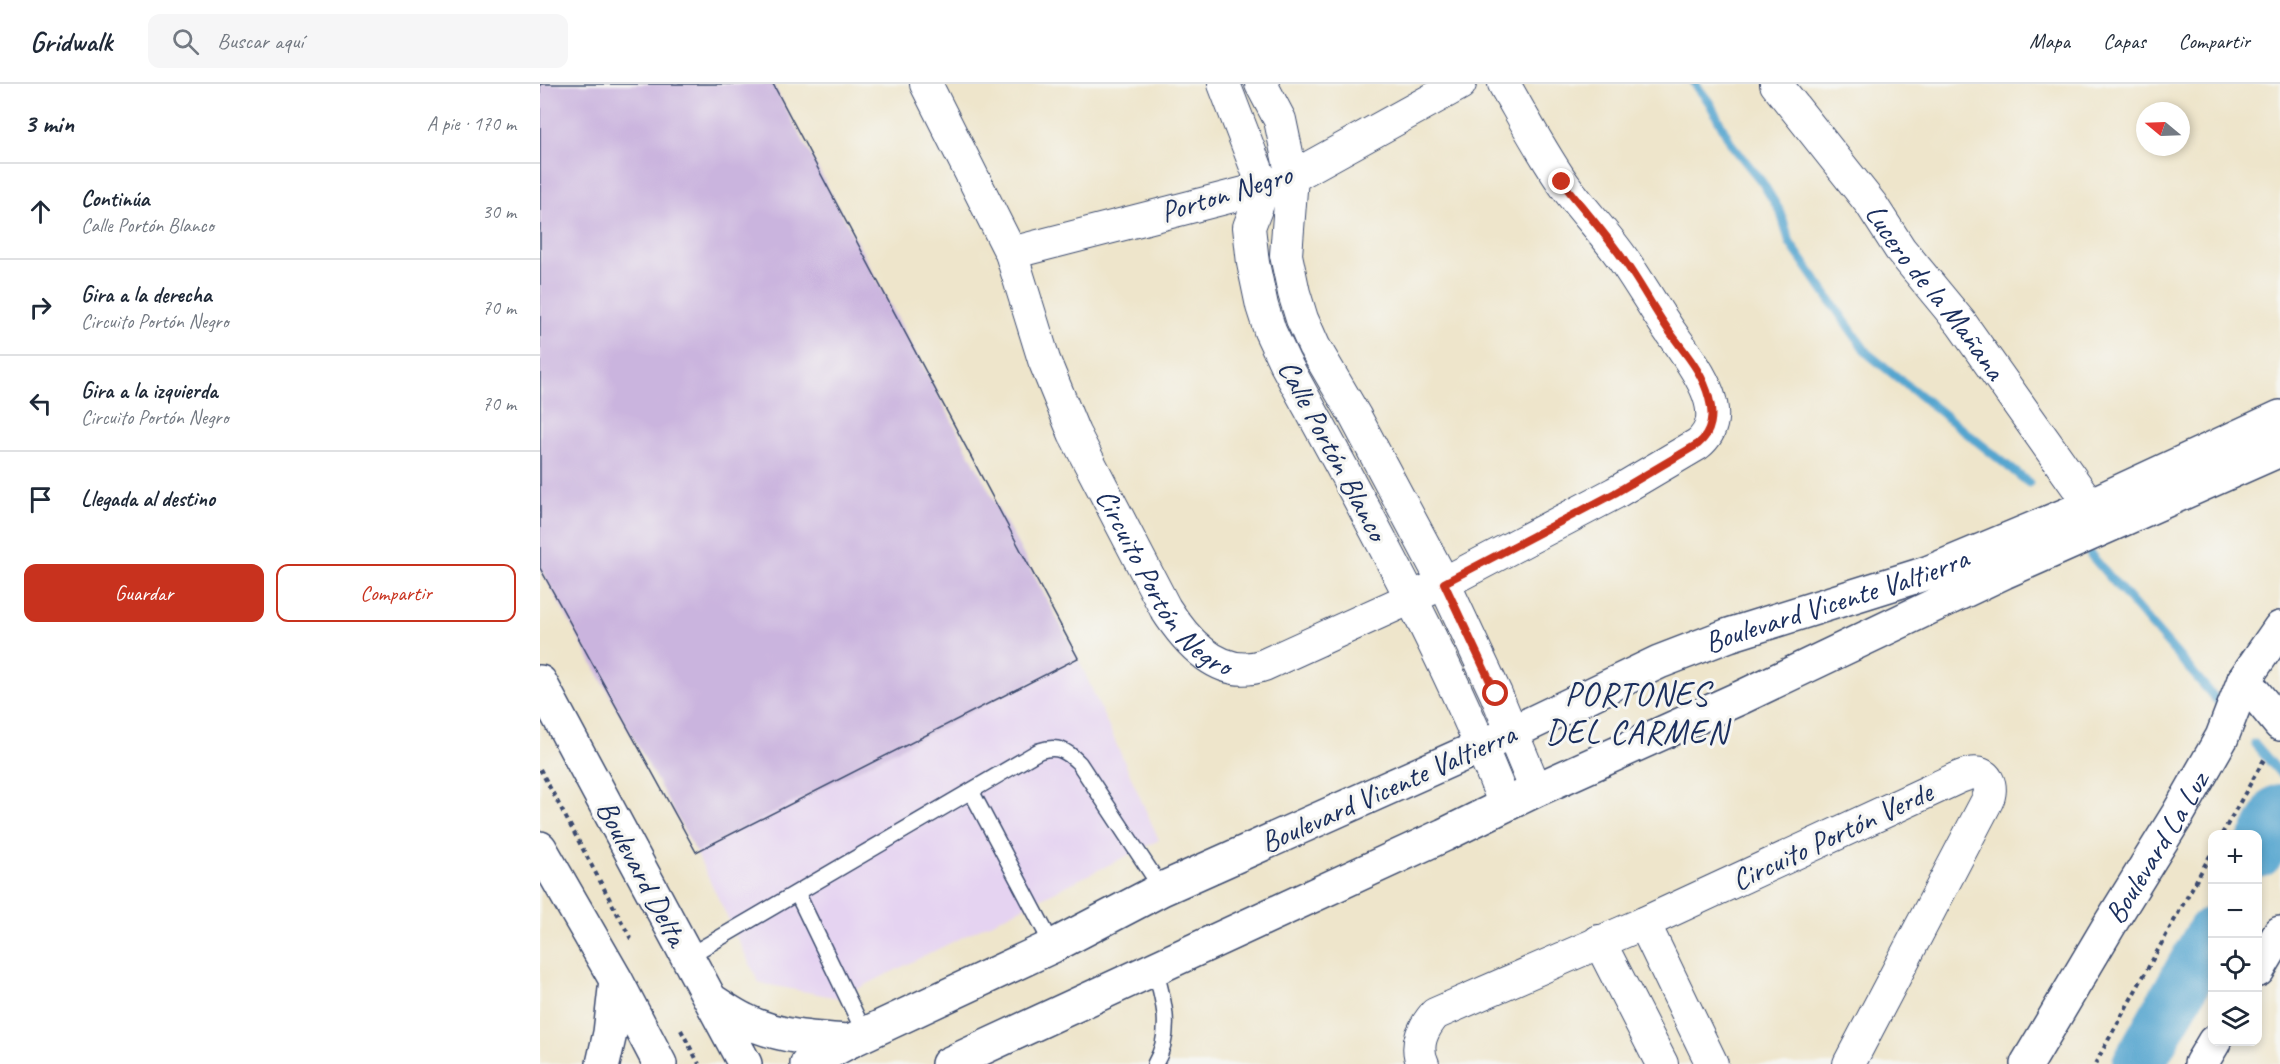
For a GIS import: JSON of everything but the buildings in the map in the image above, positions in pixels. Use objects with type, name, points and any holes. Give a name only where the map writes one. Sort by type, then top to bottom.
[{"type":"main road","name":"Boulevard Vicente Valtierra","points":[[807,1064],[857,1037],[1053,946],[1162,889],[1511,733],[1659,662],[1729,635],[1927,573],[2090,505],[2280,417]]},
{"type":"main road","name":"Boulevard Vicente Valtierra","points":[[948,1064],[1444,835],[1536,790],[1742,697],[2004,572],[2280,450]]},
{"type":"main road","name":"Boulevard La Luz","points":[[2027,1064],[2189,795],[2222,737],[2244,680],[2280,628]]},
{"type":"main road","points":[[2244,680],[2280,724]]},
{"type":"main road","name":"Boulevard Delta","points":[[540,682],[745,1064]]},
{"type":"main road","points":[[540,848],[616,980],[660,1064]]},
{"type":"main road","points":[[2262,963],[2280,933]]},
{"type":"main road","points":[[603,1064],[610,1033],[616,980]]},
{"type":"main road","points":[[711,1000],[743,1020],[773,1031],[805,1039],[857,1037]]},
{"type":"main road","points":[[2201,1064],[2211,1046]]},
{"type":"street","name":"Circuito Portón Negro","points":[[926,84],[1011,253],[1044,360],[1074,433],[1165,608],[1192,644],[1207,656],[1232,668],[1257,668],[1444,583],[1615,493],[1680,455],[1704,439],[1711,426],[1712,410],[1709,398],[1693,361],[1667,327],[1625,261],[1562,182],[1504,84]]},
{"type":"street","name":"Calle Portón Blanco","points":[[1224,84],[1278,182]]},
{"type":"street","name":"Calle Portón Blanco","points":[[1261,84],[1280,120],[1278,182],[1286,255],[1302,319],[1314,346],[1355,416],[1444,583],[1492,685],[1536,790]]},
{"type":"street","name":"Porton Negro","points":[[1011,253],[1278,182],[1460,84]]},
{"type":"street","name":"Lucero de la Mañana","points":[[1776,84],[1871,204],[1900,249],[1961,323],[2090,505]]},
{"type":"street","name":"Calle Portón Blanco","points":[[1278,182],[1249,227],[1253,263],[1270,331],[1285,363],[1413,598],[1482,746],[1505,805]]},
{"type":"street","name":"Circuito Portón Verde","points":[[1423,1064],[1420,1053],[1420,1035],[1435,1014],[1644,923],[1938,787],[1970,774],[1986,777],[1991,787],[1987,801],[1849,1064]]},
{"type":"street","points":[[1644,923],[1713,1064]]},
{"type":"street","points":[[1599,941],[1662,1064]]},
{"type":"lane","points":[[687,957],[1039,751],[1056,747],[1079,763],[1162,889]]},
{"type":"lane","points":[[971,791],[1053,946]]},
{"type":"lane","points":[[797,893],[857,1037]]},
{"type":"lane","points":[[1155,969],[1166,1015],[1165,1039],[1155,1064]]},
{"type":"path","points":[[2224,830],[2266,756]]},
{"type":"path","points":[[540,769],[632,940]]},
{"type":"path","points":[[2095,1064],[2208,859]]},
{"type":"path","points":[[677,1024],[699,1064]]},
{"type":"shaded area","points":[[1078,658],[1159,840],[839,998],[759,983],[696,852]]},
{"type":"waterway","points":[[1695,84],[1709,102],[1732,145],[1762,182],[1781,213],[1790,243],[1867,353],[2029,483]]},
{"type":"waterway","points":[[2090,554],[2221,705]]},
{"type":"waterway","points":[[2255,744],[2280,773]]},
{"type":"waterway","points":[[2262,844],[2280,810]]},
{"type":"waterway","points":[[2138,1064],[2209,938]]},
{"type":"district","name":"PORTONES DEL CARMEN","points":[[1637,712]]},
{"type":"route","points":[[1496,694],[1444,583],[1615,493],[1698,444],[1707,436],[1711,426],[1712,410],[1709,398],[1693,361],[1667,327],[1625,261],[1562,182]]}]
